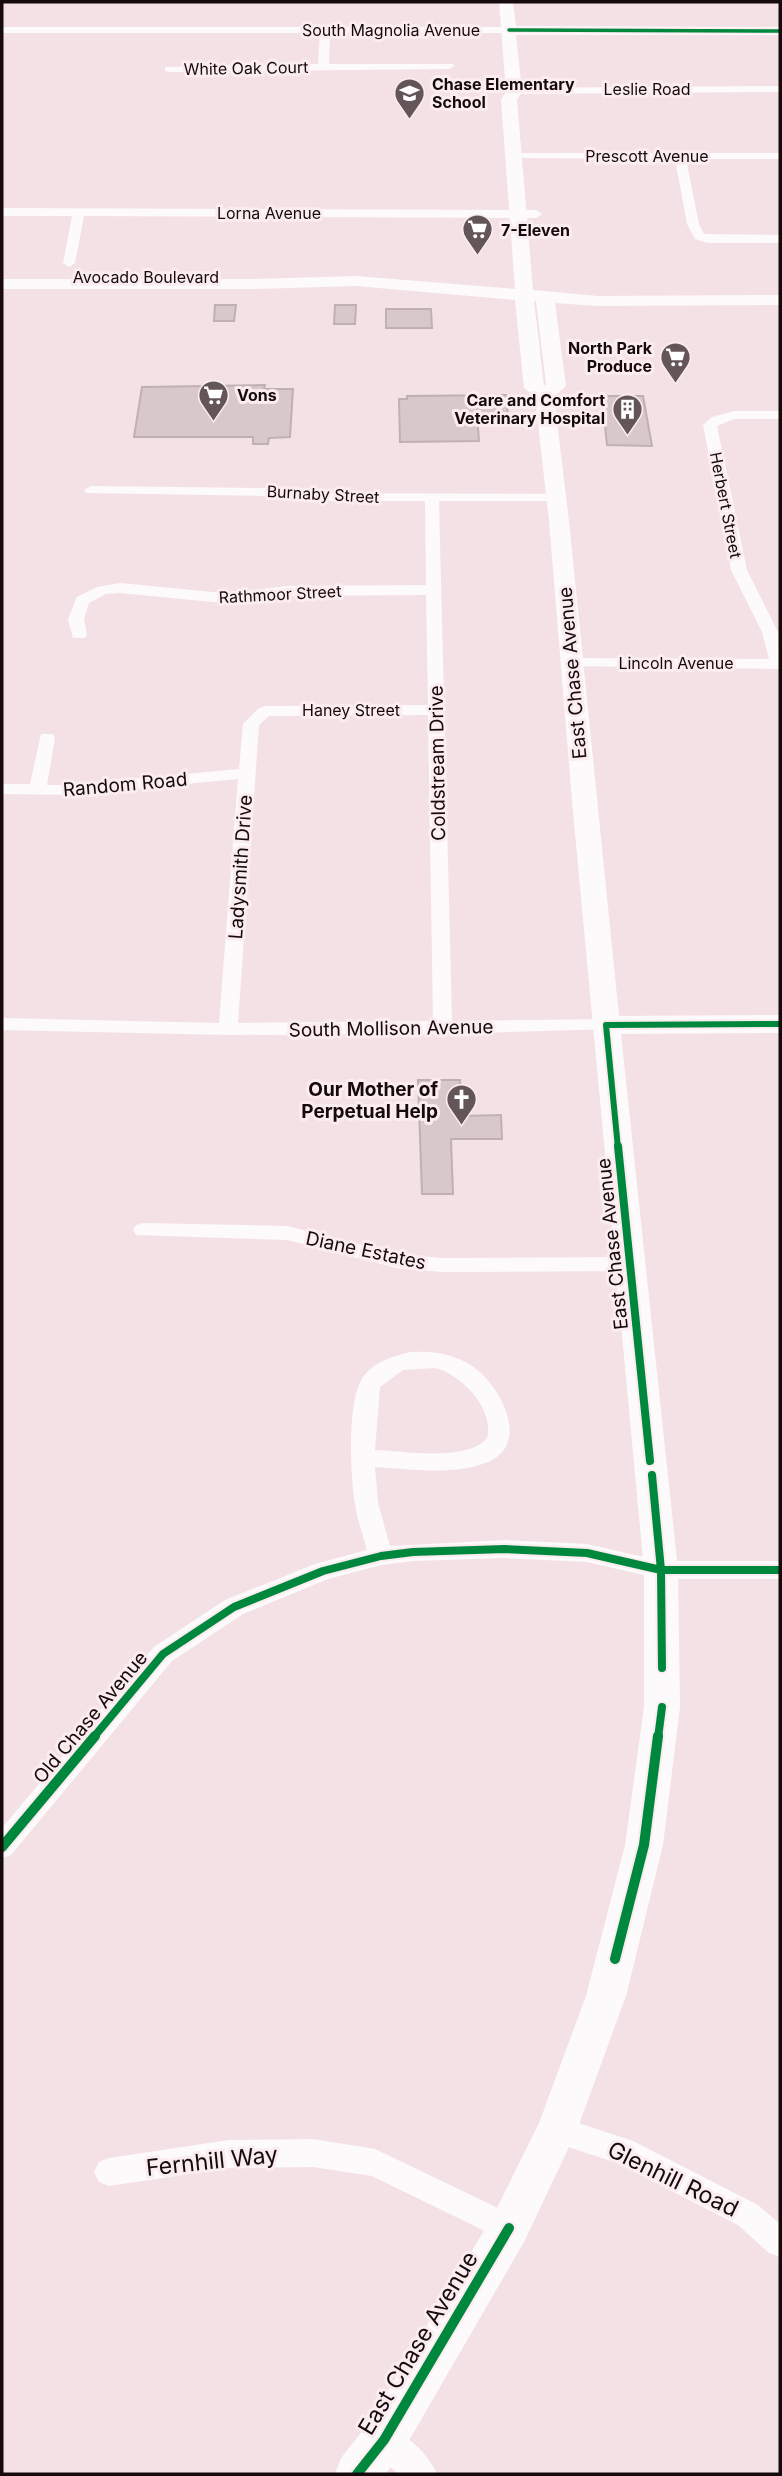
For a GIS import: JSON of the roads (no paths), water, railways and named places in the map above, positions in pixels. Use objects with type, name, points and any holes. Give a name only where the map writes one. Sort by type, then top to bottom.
[{"type":"main road","name":"East Chase Avenue","points":[[506,2],[514,90],[509,100],[538,237]]},
{"type":"main road","name":"South Magnolia Avenue","points":[[509,30],[780,31]]},
{"type":"main road","points":[[514,90],[526,97],[527,106]]},
{"type":"main road","name":"East Chase Avenue","points":[[530,137],[523,156],[533,174]]},
{"type":"main road","name":"East Chase Avenue","points":[[357,2474],[384,2440],[509,2228],[557,2130],[606,1996],[644,1845],[662,1707],[661,1570],[556,497],[544,395],[534,388],[524,293],[530,209]]},
{"type":"main road","name":"Avocado Boulevard","points":[[2,277],[257,276],[291,281]]},
{"type":"main road","name":"Avocado Boulevard","points":[[2,284],[255,284],[291,281],[407,284],[524,293],[543,289],[572,299],[610,302],[780,300]]},
{"type":"main road","name":"East Chase Avenue","points":[[543,289],[556,386],[544,395]]},
{"type":"main road","name":"South Mollison Avenue","points":[[606,1025],[780,1024]]},
{"type":"street","name":"White Oak Court","points":[[323,67],[325,29]]},
{"type":"street","name":"South Magnolia Avenue","points":[[2,30],[509,30]]},
{"type":"street","name":"White Oak Court","points":[[169,69],[449,66]]},
{"type":"street","name":"Leslie Road","points":[[514,90],[780,89]]},
{"type":"street","name":"Prescott Avenue","points":[[523,156],[780,156]]},
{"type":"street","points":[[680,156],[695,231],[707,239],[780,239]]},
{"type":"street","name":"Lorna Avenue","points":[[2,212],[530,209]]},
{"type":"street","points":[[69,263],[79,212]]},
{"type":"street","name":"Herbert Street","points":[[779,664],[770,632],[739,570],[710,425],[729,415],[780,415]]},
{"type":"street","name":"Burnaby Street","points":[[91,490],[266,492],[314,497],[556,497]]},
{"type":"street","name":"Coldstream Drive","points":[[432,497],[443,1028]]},
{"type":"street","name":"Rathmoor Street","points":[[79,635],[76,619],[82,600],[102,590],[120,588],[223,598],[288,591],[433,590]]},
{"type":"street","name":"Lincoln Avenue","points":[[571,663],[779,664]]},
{"type":"street","name":"Haney Street","points":[[265,711],[436,710]]},
{"type":"street","name":"Ladysmith Drive","points":[[228,1029],[251,724],[265,711]]},
{"type":"street","points":[[37,790],[47,738]]},
{"type":"street","name":"Random Road","points":[[2,789],[93,788],[247,773]]},
{"type":"street","name":"South Mollison Avenue","points":[[2,1024],[228,1029],[606,1025]]},
{"type":"street","name":"Diane Estates","points":[[143,1230],[286,1233],[397,1261],[442,1265],[630,1265]]},
{"type":"street","points":[[366,1458],[463,1460],[479,1457],[497,1440],[500,1432],[498,1416],[472,1378],[457,1367],[435,1360],[401,1362],[374,1378],[366,1393],[365,1493],[380,1556]]},
{"type":"street","name":"Old Chase Avenue","points":[[2,1847],[163,1654],[234,1607],[323,1571],[380,1556],[413,1552],[547,1549],[587,1553],[661,1570],[780,1570]]},
{"type":"street","name":"Glenhill Road","points":[[557,2130],[623,2151],[748,2215],[780,2243]]},
{"type":"street","name":"Fernhill Way","points":[[109,2172],[229,2154],[313,2153],[375,2163],[509,2228]]},
{"type":"street","points":[[384,2440],[421,2474]]},
{"type":"place","name":"Chase Elementary School","points":[[409,120]]},
{"type":"place","name":"7-Eleven","points":[[478,257]]},
{"type":"place","name":"North Park Produce","points":[[675,384]]},
{"type":"place","name":"Vons","points":[[214,422]]},
{"type":"place","name":"Care and Comfort Veterinary Hospital","points":[[628,436]]},
{"type":"place","name":"Our Mother of Perpetual Help","points":[[461,1127]]}]
